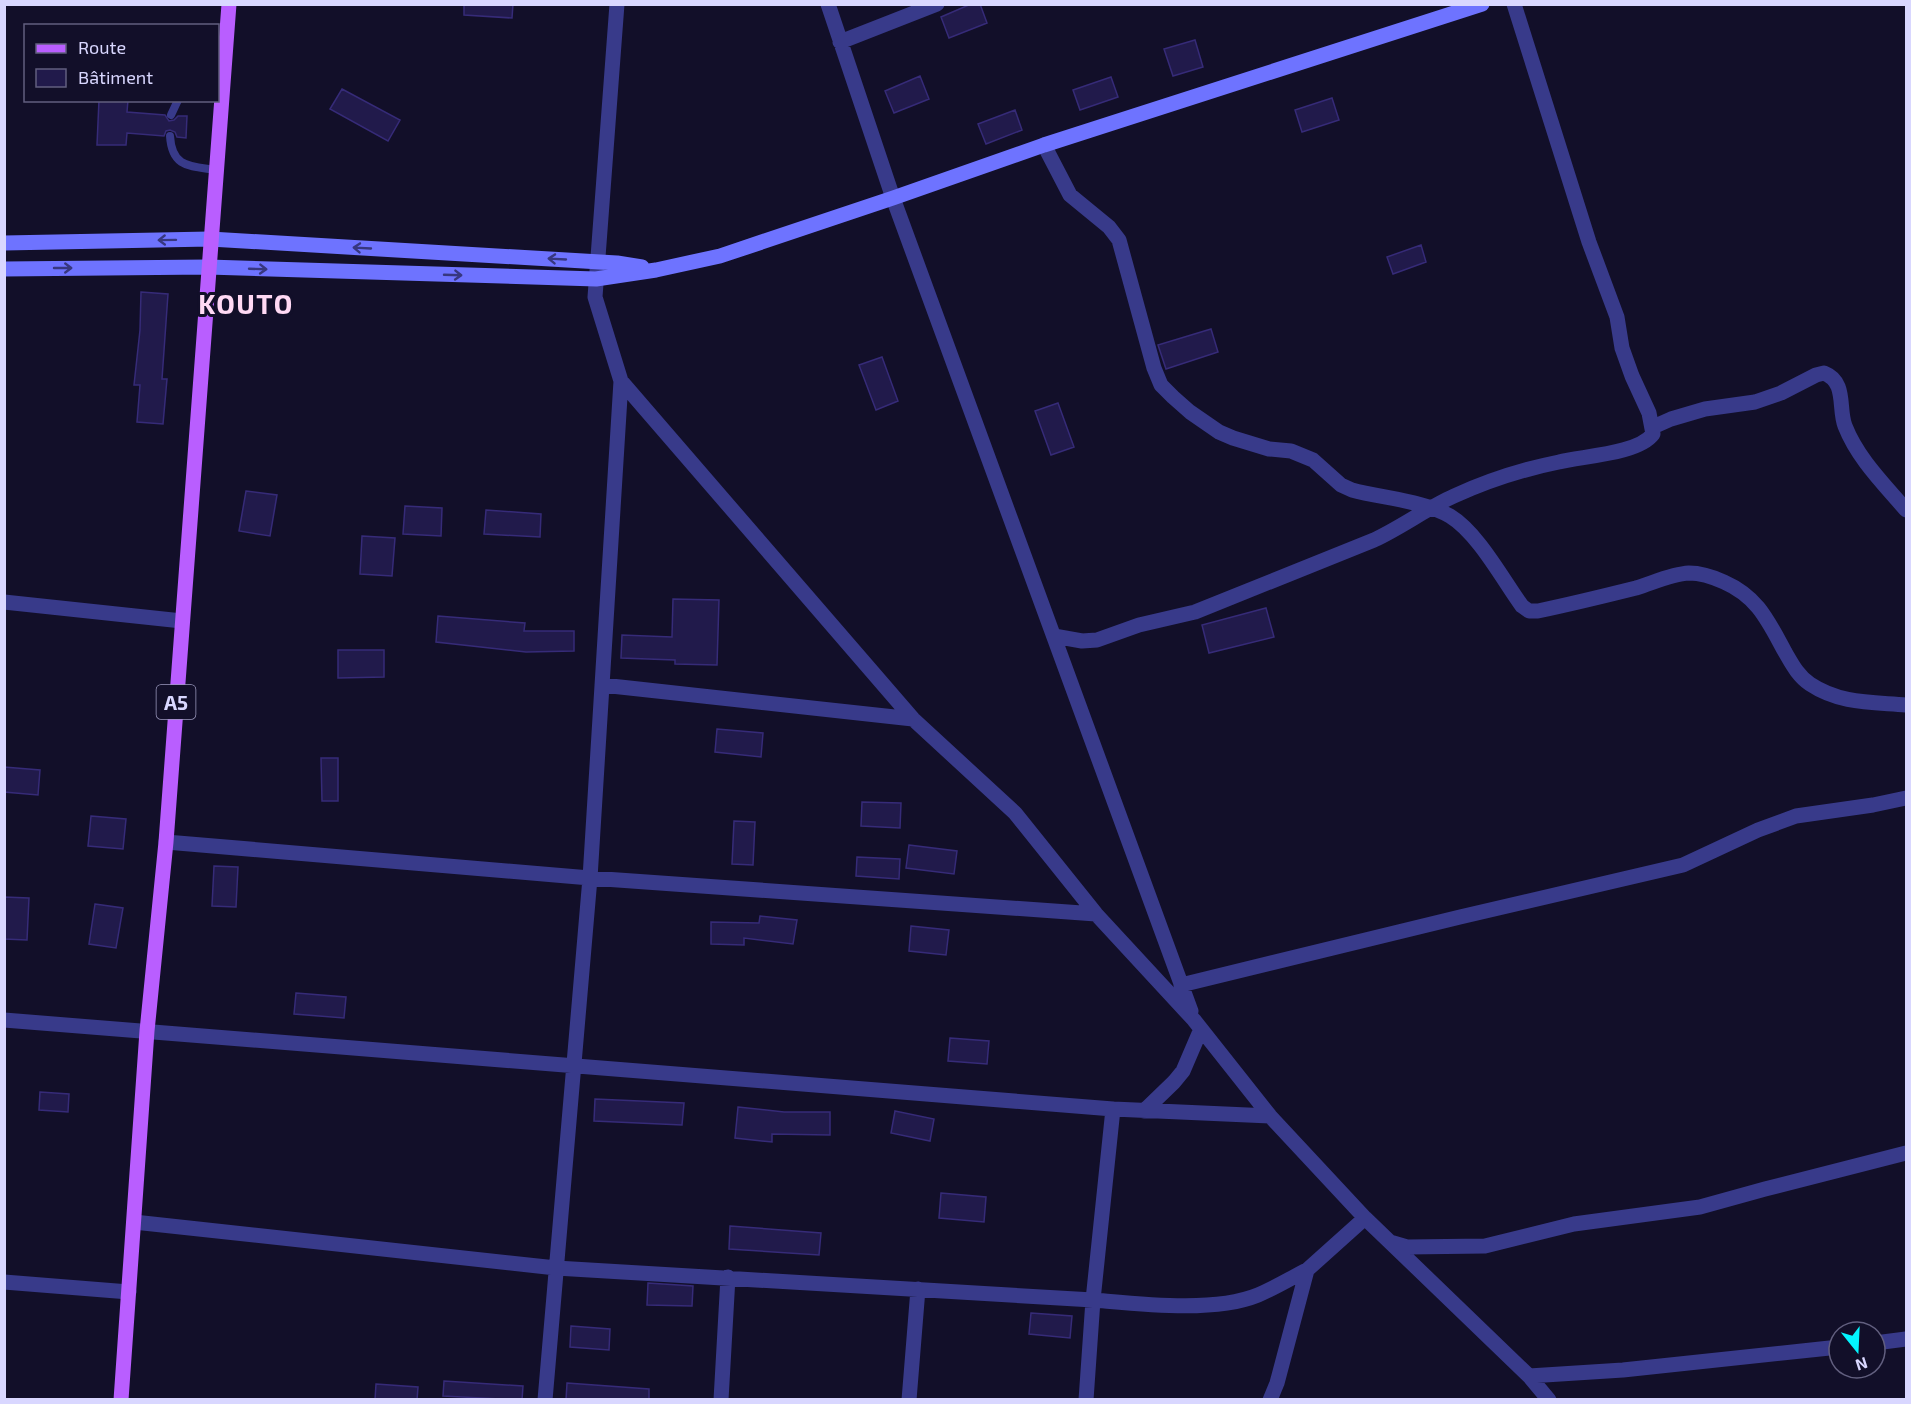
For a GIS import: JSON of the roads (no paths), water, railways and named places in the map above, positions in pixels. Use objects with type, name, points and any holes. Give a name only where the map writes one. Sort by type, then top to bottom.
[{"type":"main road","name":"A5","points":[[121,1400],[147,1031],[166,842],[216,170],[220,82],[230,4]]},
{"type":"main road","points":[[4,269],[208,267],[596,279],[656,270],[720,256],[1044,145],[1482,4]]},
{"type":"main road","points":[[4,243],[210,239],[597,261],[656,270]]},
{"type":"street","points":[[545,1400],[590,878],[621,381],[595,297],[617,4]]},
{"type":"street","points":[[828,4],[893,198],[1197,1024],[1183,1071],[1144,1111]]},
{"type":"street","points":[[840,42],[937,4]]},
{"type":"street","points":[[1054,636],[1082,641],[1097,640],[1139,625],[1195,612],[1374,540],[1455,495],[1546,465],[1639,446],[1648,441],[1653,434],[1653,428],[1622,348],[1617,317],[1589,242],[1514,4]]},
{"type":"street","points":[[1044,145],[1070,195],[1115,233],[1161,385],[1190,412],[1219,432],[1269,449],[1291,451],[1313,460],[1341,485],[1365,494],[1431,508],[1450,516],[1463,526],[1476,541],[1522,606],[1529,611],[1538,611],[1619,592],[1677,575],[1690,573],[1714,578],[1731,585],[1754,602],[1772,626],[1798,673],[1808,683],[1841,698],[1869,704],[1906,705]]},
{"type":"street","points":[[1653,428],[1671,419],[1705,409],[1755,402],[1824,373],[1835,380],[1839,386],[1844,423],[1862,458],[1906,510]]},
{"type":"street","points":[[621,381],[913,719],[1015,813],[1096,914],[1197,1024],[1270,1116],[1365,1218],[1529,1376],[1549,1400]]},
{"type":"street","points":[[4,602],[182,621]]},
{"type":"street","points":[[602,685],[913,719]]},
{"type":"street","points":[[1181,985],[1511,904],[1683,865],[1758,830],[1796,816],[1873,806],[1906,798]]},
{"type":"street","points":[[166,842],[590,878],[1096,914]]},
{"type":"street","points":[[4,1020],[1113,1109],[1270,1116]]},
{"type":"street","points":[[1086,1400],[1093,1300],[1113,1109]]},
{"type":"street","points":[[1390,1242],[1407,1247],[1485,1246],[1574,1224],[1701,1207],[1906,1153]]},
{"type":"street","points":[[134,1222],[556,1268],[1163,1306],[1222,1303],[1256,1296],[1307,1270],[1365,1218]]},
{"type":"street","points":[[1270,1400],[1277,1383],[1307,1270]]},
{"type":"street","points":[[721,1400],[728,1278]]},
{"type":"street","points":[[4,1282],[129,1292]]},
{"type":"street","points":[[909,1400],[918,1289]]},
{"type":"street","points":[[1887,1341],[1906,1339]]},
{"type":"street","points":[[1529,1376],[1623,1370],[1827,1348]]},
{"type":"lane","points":[[171,115],[177,102]]},
{"type":"lane","points":[[170,136],[171,149],[176,159],[187,165],[216,170]]},
{"type":"district","name":"KOUTO","points":[[246,303]]}]
